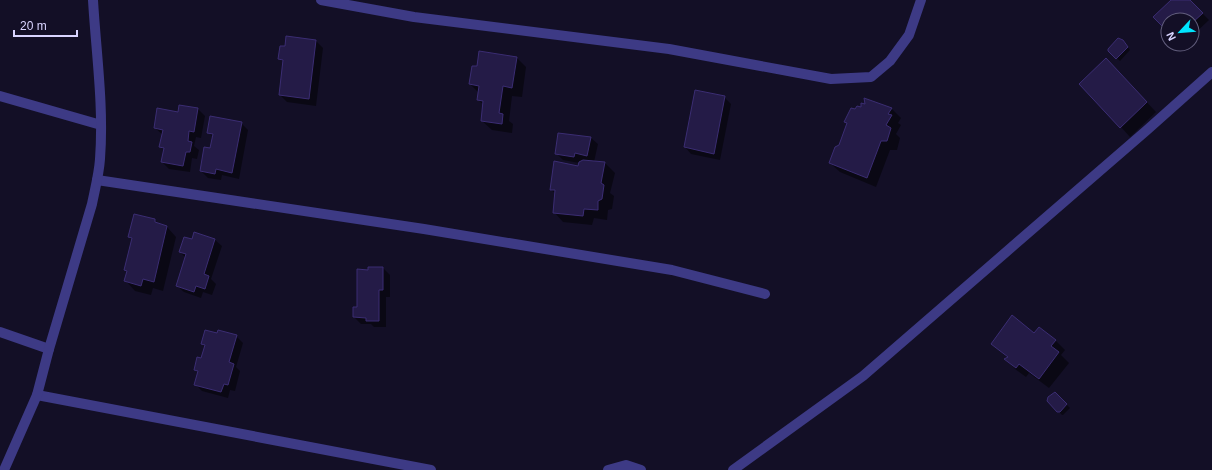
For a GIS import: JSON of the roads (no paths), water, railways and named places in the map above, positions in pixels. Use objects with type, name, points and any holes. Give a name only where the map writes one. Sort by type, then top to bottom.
[{"type":"street","points":[[4,470],[37,395],[92,204],[97,180],[100,160],[101,124],[92,0]]},
{"type":"street","points":[[321,0],[414,17],[669,49],[832,80],[871,77],[890,61],[909,35],[921,0]]},
{"type":"street","points":[[733,470],[863,376],[1212,72]]},
{"type":"street","points":[[0,96],[101,124]]},
{"type":"street","points":[[97,180],[424,229],[672,270],[765,294]]},
{"type":"street","points":[[0,332],[49,349]]},
{"type":"street","points":[[37,395],[431,470]]},
{"type":"street","points":[[608,470],[626,465],[641,470]]}]
